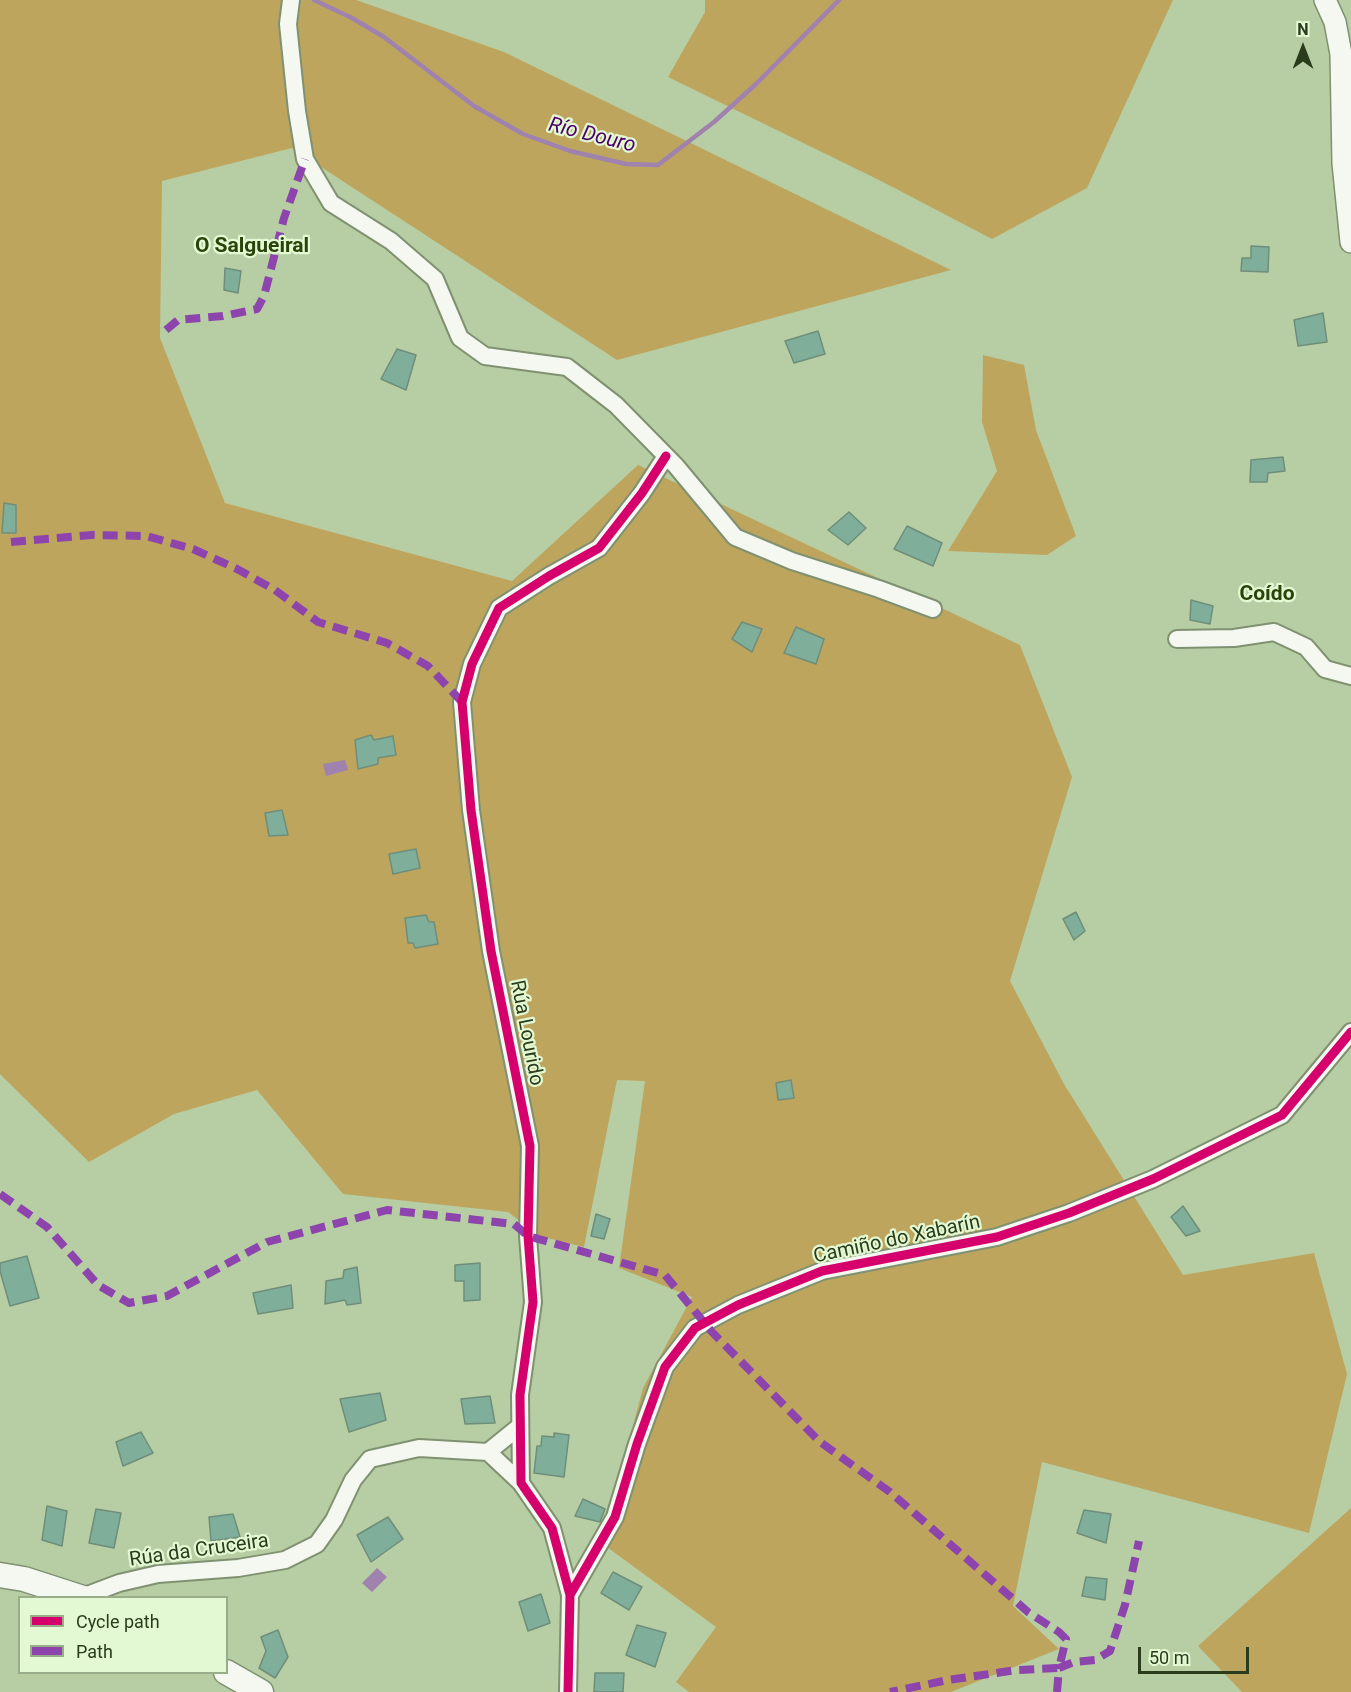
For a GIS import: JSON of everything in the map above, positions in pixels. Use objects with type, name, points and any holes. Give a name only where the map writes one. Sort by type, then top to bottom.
[{"type":"main road","points":[[0,1575],[24,1579],[79,1596]]},
{"type":"main road","points":[[228,1673],[261,1692]]},
{"type":"street","points":[[291,0],[288,24],[297,111],[305,159],[332,203],[392,241],[435,279],[460,338],[485,356],[567,367],[616,405],[666,456],[735,537],[792,561],[933,609]]},
{"type":"street","points":[[1325,0],[1335,22],[1341,54],[1343,163],[1351,242]]},
{"type":"street","name":"Rúa Lourido","points":[[521,1484],[520,1395],[533,1302],[528,1236],[530,1146],[491,951],[471,810],[462,702],[472,664],[499,608],[599,548],[642,494],[666,456]]},
{"type":"street","points":[[1177,639],[1234,638],[1274,632],[1306,647],[1325,669],[1351,676]]},
{"type":"street","name":"Camiño do Xabarín","points":[[570,1595],[615,1517],[637,1444],[665,1366],[694,1328],[738,1305],[822,1271],[997,1237],[1069,1213],[1153,1179],[1282,1115],[1351,1032]]},
{"type":"street","points":[[520,1426],[488,1452],[521,1484],[552,1528],[570,1595],[568,1692]]},
{"type":"street","name":"Rúa da Cruceira","points":[[85,1596],[119,1583],[158,1574],[238,1568],[285,1560],[317,1544],[334,1520],[353,1480],[370,1459],[418,1448],[488,1452]]},
{"type":"shaded area","points":[[0,0],[356,0],[504,52],[951,270],[617,360],[292,148],[162,181],[160,338],[225,503],[512,581],[638,465],[1020,645],[1072,777],[1010,981],[1064,1084],[1183,1275],[1314,1253],[1347,1374],[1309,1533],[1042,1462],[1013,1606],[1059,1649],[951,1692],[689,1692],[676,1682],[716,1627],[607,1547],[619,1478],[643,1388],[692,1297],[619,1268],[645,1081],[617,1080],[584,1247],[539,1236],[508,1212],[343,1194],[257,1090],[174,1114],[89,1162],[0,1074]]},
{"type":"shaded area","points":[[705,0],[1173,0],[1087,188],[992,239],[879,180],[668,77],[705,12]]},
{"type":"shaded area","points":[[983,355],[1024,365],[1036,430],[1076,536],[1047,555],[948,551],[997,471],[982,422]]},
{"type":"shaded area","points":[[345,760],[348,770],[326,776],[323,764]]},
{"type":"shaded area","points":[[1351,1508],[1351,1692],[1242,1692],[1198,1646]]},
{"type":"shaded area","points":[[377,1568],[387,1577],[372,1592],[362,1583]]},
{"type":"building","points":[[1251,246],[1269,247],[1268,272],[1241,271],[1242,258],[1251,258]]},
{"type":"building","points":[[225,268],[241,271],[238,293],[224,290]]},
{"type":"building","points":[[1323,313],[1327,342],[1298,346],[1294,320]]},
{"type":"building","points":[[818,331],[825,354],[794,363],[785,341]]},
{"type":"building","points":[[397,349],[416,355],[406,390],[381,379]]},
{"type":"building","points":[[1283,457],[1285,471],[1268,473],[1267,482],[1250,482],[1251,460]]},
{"type":"building","points":[[4,503],[16,505],[16,533],[2,533]]},
{"type":"building","points":[[849,512],[866,528],[848,545],[828,530]]},
{"type":"building","points":[[907,526],[942,543],[933,566],[894,549]]},
{"type":"building","points":[[1191,600],[1213,606],[1210,624],[1190,620]]},
{"type":"building","points":[[742,622],[762,629],[752,652],[732,639]]},
{"type":"building","points":[[796,627],[824,639],[816,664],[784,653]]},
{"type":"building","points":[[371,735],[374,740],[393,736],[396,755],[378,758],[378,764],[358,769],[355,740]]},
{"type":"building","points":[[282,810],[288,835],[269,836],[265,813]]},
{"type":"building","points":[[416,849],[420,868],[393,874],[389,854]]},
{"type":"building","points":[[1076,912],[1085,931],[1074,940],[1063,919]]},
{"type":"building","points":[[426,915],[429,922],[434,922],[438,944],[415,948],[413,943],[408,943],[405,918]]},
{"type":"building","points":[[791,1080],[794,1098],[778,1100],[776,1083]]},
{"type":"building","points":[[1183,1206],[1200,1231],[1186,1236],[1171,1217]]},
{"type":"building","points":[[596,1214],[610,1219],[604,1239],[591,1236]]},
{"type":"building","points":[[27,1256],[39,1298],[10,1306],[0,1271],[0,1263]]},
{"type":"building","points":[[480,1263],[480,1300],[464,1301],[464,1281],[455,1281],[455,1265]]},
{"type":"building","points":[[357,1267],[361,1303],[347,1305],[345,1300],[325,1304],[326,1281],[343,1278],[344,1270]]},
{"type":"building","points":[[291,1285],[293,1308],[258,1314],[253,1293]]},
{"type":"building","points":[[380,1393],[386,1420],[349,1432],[340,1399]]},
{"type":"building","points":[[490,1396],[495,1423],[465,1424],[461,1399]]},
{"type":"building","points":[[141,1432],[153,1453],[123,1466],[116,1442]]},
{"type":"building","points":[[554,1433],[569,1435],[564,1477],[534,1473],[537,1446],[541,1446],[542,1436],[554,1437]]},
{"type":"building","points":[[583,1499],[605,1509],[600,1522],[575,1516]]},
{"type":"building","points":[[47,1506],[67,1511],[62,1546],[42,1540]]},
{"type":"building","points":[[96,1509],[121,1513],[114,1548],[89,1543]]},
{"type":"building","points":[[1084,1510],[1111,1514],[1106,1543],[1077,1533]]},
{"type":"building","points":[[233,1514],[240,1537],[211,1541],[209,1517]]},
{"type":"building","points":[[388,1517],[403,1539],[371,1562],[357,1535]]},
{"type":"building","points":[[613,1572],[642,1587],[629,1610],[601,1593]]},
{"type":"building","points":[[1086,1577],[1107,1579],[1105,1600],[1082,1596]]},
{"type":"building","points":[[541,1594],[550,1623],[528,1631],[519,1602]]},
{"type":"building","points":[[637,1625],[666,1633],[655,1667],[626,1655]]},
{"type":"building","points":[[278,1630],[288,1657],[275,1678],[259,1668],[266,1651],[261,1637]]},
{"type":"building","points":[[595,1673],[624,1673],[623,1692],[594,1692]]},
{"type":"waterway","name":"Río Douro","points":[[314,0],[352,18],[384,37],[474,106],[523,134],[570,151],[626,164],[658,165],[714,122],[756,84],[839,0]]},
{"type":"marked path","points":[[166,330],[178,320],[223,316],[257,309],[264,296],[284,218],[305,159]]},
{"type":"marked path","points":[[11,542],[92,535],[146,536],[193,549],[275,590],[318,622],[387,643],[428,666],[462,702]]},
{"type":"marked path","points":[[0,1194],[47,1227],[98,1285],[129,1303],[167,1296],[267,1242],[387,1210],[514,1224],[528,1236],[665,1275],[712,1332],[820,1442],[890,1492],[1028,1612],[1066,1639],[1059,1668],[1017,1670],[948,1680],[890,1692]]},
{"type":"marked path","points":[[1057,1692],[1059,1668],[1074,1662],[1095,1660],[1110,1651],[1125,1605],[1139,1541]]},
{"type":"cycle path","points":[[568,1692],[570,1595],[552,1528],[521,1483],[520,1395],[533,1302],[528,1236],[530,1146],[491,951],[471,810],[462,702],[472,664],[499,608],[599,548],[642,493],[666,456]]},
{"type":"cycle path","points":[[570,1595],[615,1517],[637,1444],[665,1367],[695,1328],[738,1305],[822,1271],[997,1237],[1069,1213],[1153,1179],[1282,1115],[1351,1032]]},
{"type":"district","name":"O Salgueiral","points":[[252,247]]},
{"type":"district","name":"Coído","points":[[1267,595]]}]
